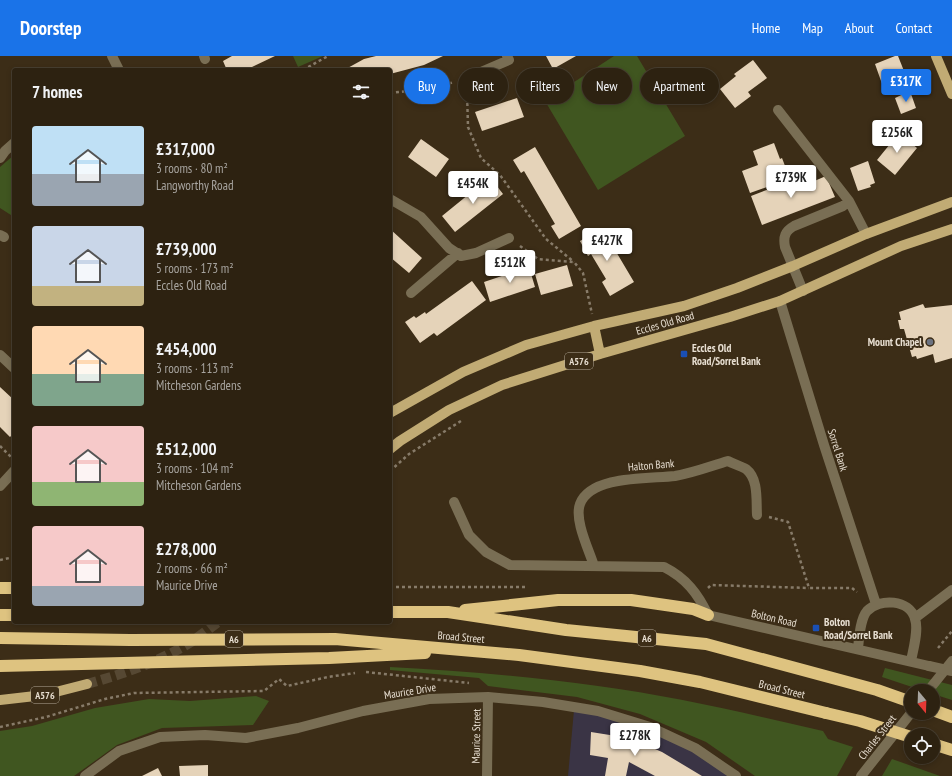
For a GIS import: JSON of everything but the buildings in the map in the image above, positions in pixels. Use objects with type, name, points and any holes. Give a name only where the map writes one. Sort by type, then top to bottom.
[{"type":"highway","points":[[0,588],[12,588]]},
{"type":"highway","points":[[448,612],[558,600],[631,600],[693,609],[708,615]]},
{"type":"highway","points":[[392,607],[431,611]]},
{"type":"highway","name":"Broad Street","points":[[392,612],[448,612],[566,630],[706,644],[876,690],[904,700]]},
{"type":"highway","points":[[0,615],[12,615]]},
{"type":"highway","name":"Broad Street","points":[[0,638],[130,640],[335,639],[519,655],[640,671],[700,682],[860,721],[904,735]]},
{"type":"highway","points":[[0,666],[329,658],[468,651]]},
{"type":"highway","points":[[940,713],[952,717]]},
{"type":"highway","points":[[940,746],[952,750]]},
{"type":"main road","points":[[936,56],[952,94]]},
{"type":"main road","name":"Eccles Old Road","points":[[392,412],[463,372],[526,345],[594,326],[684,306],[736,288],[866,234],[952,202]]},
{"type":"main road","name":"Eccles Old Road","points":[[392,447],[400,440],[449,410],[502,385],[600,354],[730,317],[780,301],[858,264],[901,246],[952,229]]},
{"type":"main road","points":[[594,326],[600,354]]},
{"type":"main road","points":[[0,584],[12,582]]},
{"type":"main road","name":"A576","points":[[0,700],[44,695],[87,684]]},
{"type":"street","points":[[112,56],[118,68]]},
{"type":"street","points":[[490,68],[509,60],[507,56]]},
{"type":"street","points":[[778,110],[849,201],[866,234]]},
{"type":"street","points":[[0,158],[12,145]]},
{"type":"street","points":[[392,200],[421,217],[449,248],[461,256],[476,253],[510,238]]},
{"type":"street","points":[[803,291],[785,247],[784,240],[788,229],[843,206],[849,201]]},
{"type":"street","points":[[411,293],[458,254]]},
{"type":"street","name":"Sorrel Bank","points":[[780,301],[824,445],[876,604]]},
{"type":"street","points":[[0,355],[12,366]]},
{"type":"street","name":"Halton Bank","points":[[594,566],[579,521],[580,504],[589,490],[623,479],[676,476],[728,461],[747,470],[752,478],[755,486],[756,514]]},
{"type":"street","points":[[0,486],[12,473]]},
{"type":"street","points":[[454,502],[469,535],[486,552],[510,565],[664,567],[676,573],[699,597],[708,615]]},
{"type":"street","points":[[916,618],[952,590]]},
{"type":"street","points":[[858,649],[861,626],[866,612],[876,604],[892,601],[908,607],[916,618],[916,634],[911,662]]},
{"type":"street","name":"Bolton Road","points":[[708,615],[952,671]]},
{"type":"street","points":[[934,684],[952,661]]},
{"type":"street","name":"Maurice Drive","points":[[85,776],[119,751],[160,737],[205,735],[246,738],[298,728],[363,711],[429,699],[488,697],[543,702],[598,710],[650,727],[695,748],[736,776]]},
{"type":"street","name":"Maurice Street","points":[[487,776],[488,697]]},
{"type":"street","name":"Charles Street","points":[[861,776],[905,720]]},
{"type":"path","points":[[307,68],[328,56]]},
{"type":"path","points":[[392,93],[435,88],[458,81]]},
{"type":"path","points":[[468,104],[468,127],[481,158],[500,175],[546,239],[574,262],[583,273],[594,326]]},
{"type":"path","points":[[510,238],[538,259],[574,262]]},
{"type":"path","points":[[392,469],[409,454],[463,420]]},
{"type":"path","points":[[0,446],[12,457]]},
{"type":"path","points":[[756,514],[788,522],[809,588]]},
{"type":"path","points":[[0,560],[12,557]]},
{"type":"path","points":[[699,597],[711,586],[852,588],[876,604]]},
{"type":"path","points":[[938,648],[952,631]]},
{"type":"path","points":[[0,727],[46,717],[105,699],[134,693],[264,691],[280,679],[287,686],[328,677],[362,672],[471,683]]},
{"type":"shaded area","points":[[574,710],[598,714],[647,730],[693,751],[730,776],[568,776]]},
{"type":"green space","points":[[293,56],[323,56],[298,67]]},
{"type":"green space","points":[[614,56],[637,56],[644,68],[640,68],[640,104],[666,104],[685,136],[598,190],[547,104],[574,104],[574,82],[582,77],[582,104],[632,104],[632,68],[596,68]]},
{"type":"green space","points":[[12,157],[12,216],[0,208],[0,167]]},
{"type":"green space","points":[[390,667],[468,672],[572,682],[655,695],[823,731],[828,739],[853,747],[837,776],[755,776],[706,742],[640,714],[577,697],[488,686],[479,678],[390,670]]},
{"type":"green space","points":[[885,668],[952,685],[952,700],[940,696],[940,684],[904,684],[882,677]]},
{"type":"green space","points":[[256,696],[269,701],[253,725],[162,728],[117,745],[74,776],[0,776],[0,731],[32,726],[95,708],[149,699],[190,701]]},
{"type":"green space","points":[[892,759],[940,776],[882,776]]},
{"type":"tunnel","points":[[87,684],[127,672],[166,656],[191,642],[215,624]]},
{"type":"place","name":"Mount Chapel","points":[[930,342]]},
{"type":"place","name":"Eccles Old Road/Sorrel Bank","points":[[684,354]]},
{"type":"place","name":"Bolton Road/Sorrel Bank","points":[[816,628]]}]
